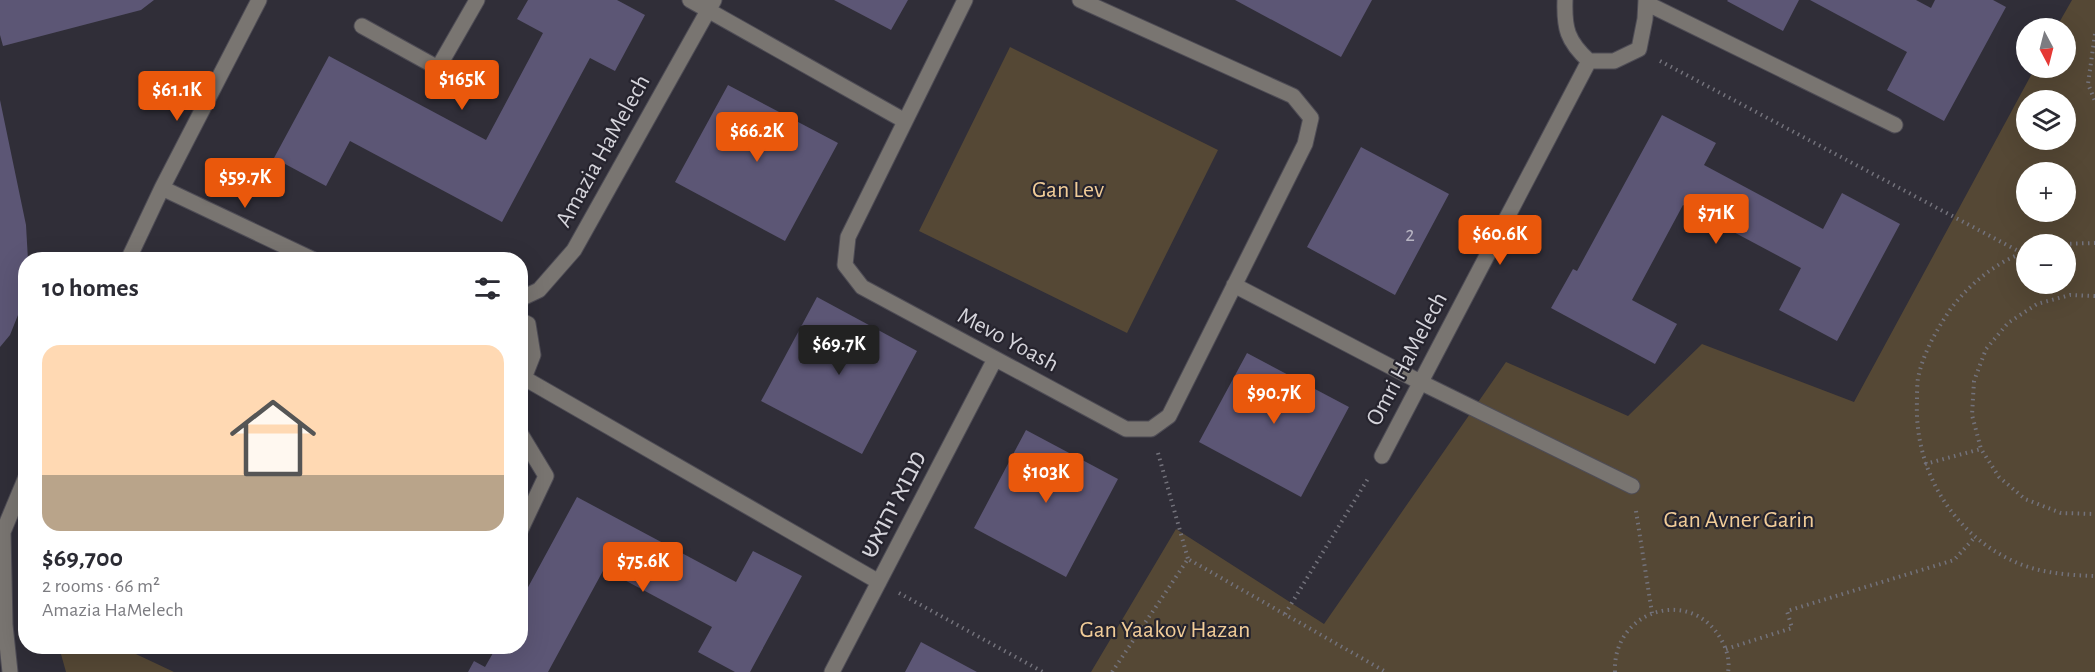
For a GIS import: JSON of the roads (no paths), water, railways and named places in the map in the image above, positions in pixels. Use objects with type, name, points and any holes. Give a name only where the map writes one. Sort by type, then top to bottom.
[{"type":"street","points":[[132,252],[258,0]]},
{"type":"street","points":[[362,26],[438,68],[477,0]]},
{"type":"street","points":[[690,0],[711,5],[905,121],[965,0]]},
{"type":"street","points":[[1080,0],[1293,96],[1311,118],[1305,144],[1234,285],[1420,382],[1632,486]]},
{"type":"street","points":[[1565,0],[1564,24],[1575,49],[1589,61],[1614,61],[1639,49],[1646,2],[1895,126]]},
{"type":"street","name":"Amazia HaMelech","points":[[528,295],[539,290],[574,250],[711,5]]},
{"type":"street","name":"Omri HaMelech","points":[[1382,456],[1589,61]]},
{"type":"street","name":"Mevo Yoash","points":[[905,121],[848,237],[845,265],[862,287],[1126,429],[1151,429],[1169,416],[1234,285]]},
{"type":"street","points":[[162,188],[297,252]]},
{"type":"street","points":[[528,324],[533,355],[528,366]]},
{"type":"street","name":"מבוא יהואש","points":[[832,672],[995,359]]},
{"type":"street","points":[[528,382],[879,582]]},
{"type":"street","points":[[528,446],[546,476],[528,514]]},
{"type":"street","points":[[10,672],[5,624],[2,531],[18,495]]},
{"type":"park label","name":"Gan Lev","points":[[1068,190]]},
{"type":"park label","name":"Gan Avner Garin","points":[[1739,520]]},
{"type":"park label","name":"Gan Yaakov Hazan","points":[[1165,630]]}]
